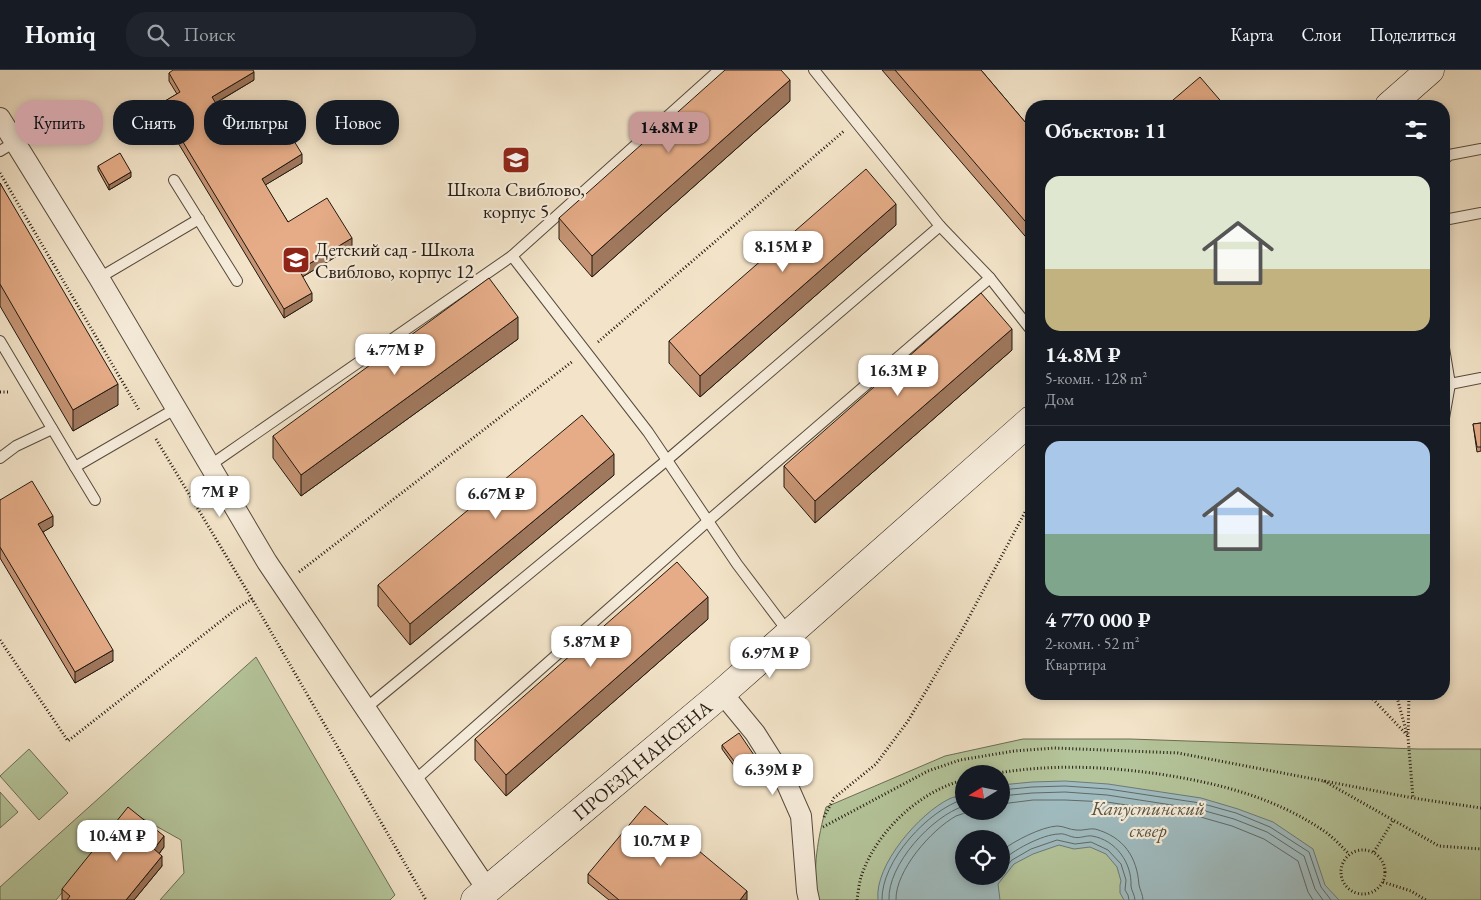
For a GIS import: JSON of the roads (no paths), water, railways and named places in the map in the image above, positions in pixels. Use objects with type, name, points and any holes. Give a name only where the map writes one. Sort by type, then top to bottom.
[{"type":"street","points":[[1396,100],[1430,70]]},
{"type":"street","points":[[0,118],[7,147],[99,278],[267,562],[414,781],[485,894]]},
{"type":"street","name":"ПРОЕЗД НАНСЕНА","points":[[485,894],[722,693],[1025,425]]},
{"type":"street","points":[[722,693],[755,733],[786,782],[801,816],[809,900]]},
{"type":"lane","points":[[209,466],[512,256],[719,70]]},
{"type":"lane","points":[[814,70],[940,226],[990,278],[1025,322]]},
{"type":"lane","points":[[1450,155],[1481,149]]},
{"type":"lane","points":[[174,180],[237,281]]},
{"type":"lane","points":[[1450,219],[1481,213]]},
{"type":"lane","points":[[99,278],[199,219]]},
{"type":"lane","points":[[366,708],[667,460],[940,226]]},
{"type":"lane","points":[[512,256],[648,432],[736,564],[789,634]]},
{"type":"lane","points":[[414,781],[708,521],[990,278]]},
{"type":"lane","points":[[0,341],[95,500]]},
{"type":"lane","points":[[1450,384],[1481,378]]},
{"type":"lane","points":[[75,466],[175,409]]},
{"type":"lane","points":[[0,458],[16,446],[52,428]]},
{"type":"water","points":[[1065,781],[1108,784],[1201,798],[1238,809],[1273,822],[1313,849],[1325,885],[1339,900],[1124,900],[1120,893],[1121,881],[1117,867],[1106,854],[1090,847],[1074,849],[1059,845],[1033,854],[1014,864],[1010,869],[1010,830],[955,830],[955,885],[998,885],[1000,900],[878,900],[883,871],[891,856],[925,816],[937,806],[955,797],[955,820],[1010,820],[1010,784]]},
{"type":"place","name":"Школа Свиблово, корпус 5","points":[[516,160]]},
{"type":"place","name":"Детский сад - Школа Свиблово, корпус 12","points":[[296,260]]},
{"type":"park label","name":"Капустинский сквер","points":[[1148,819]]}]
